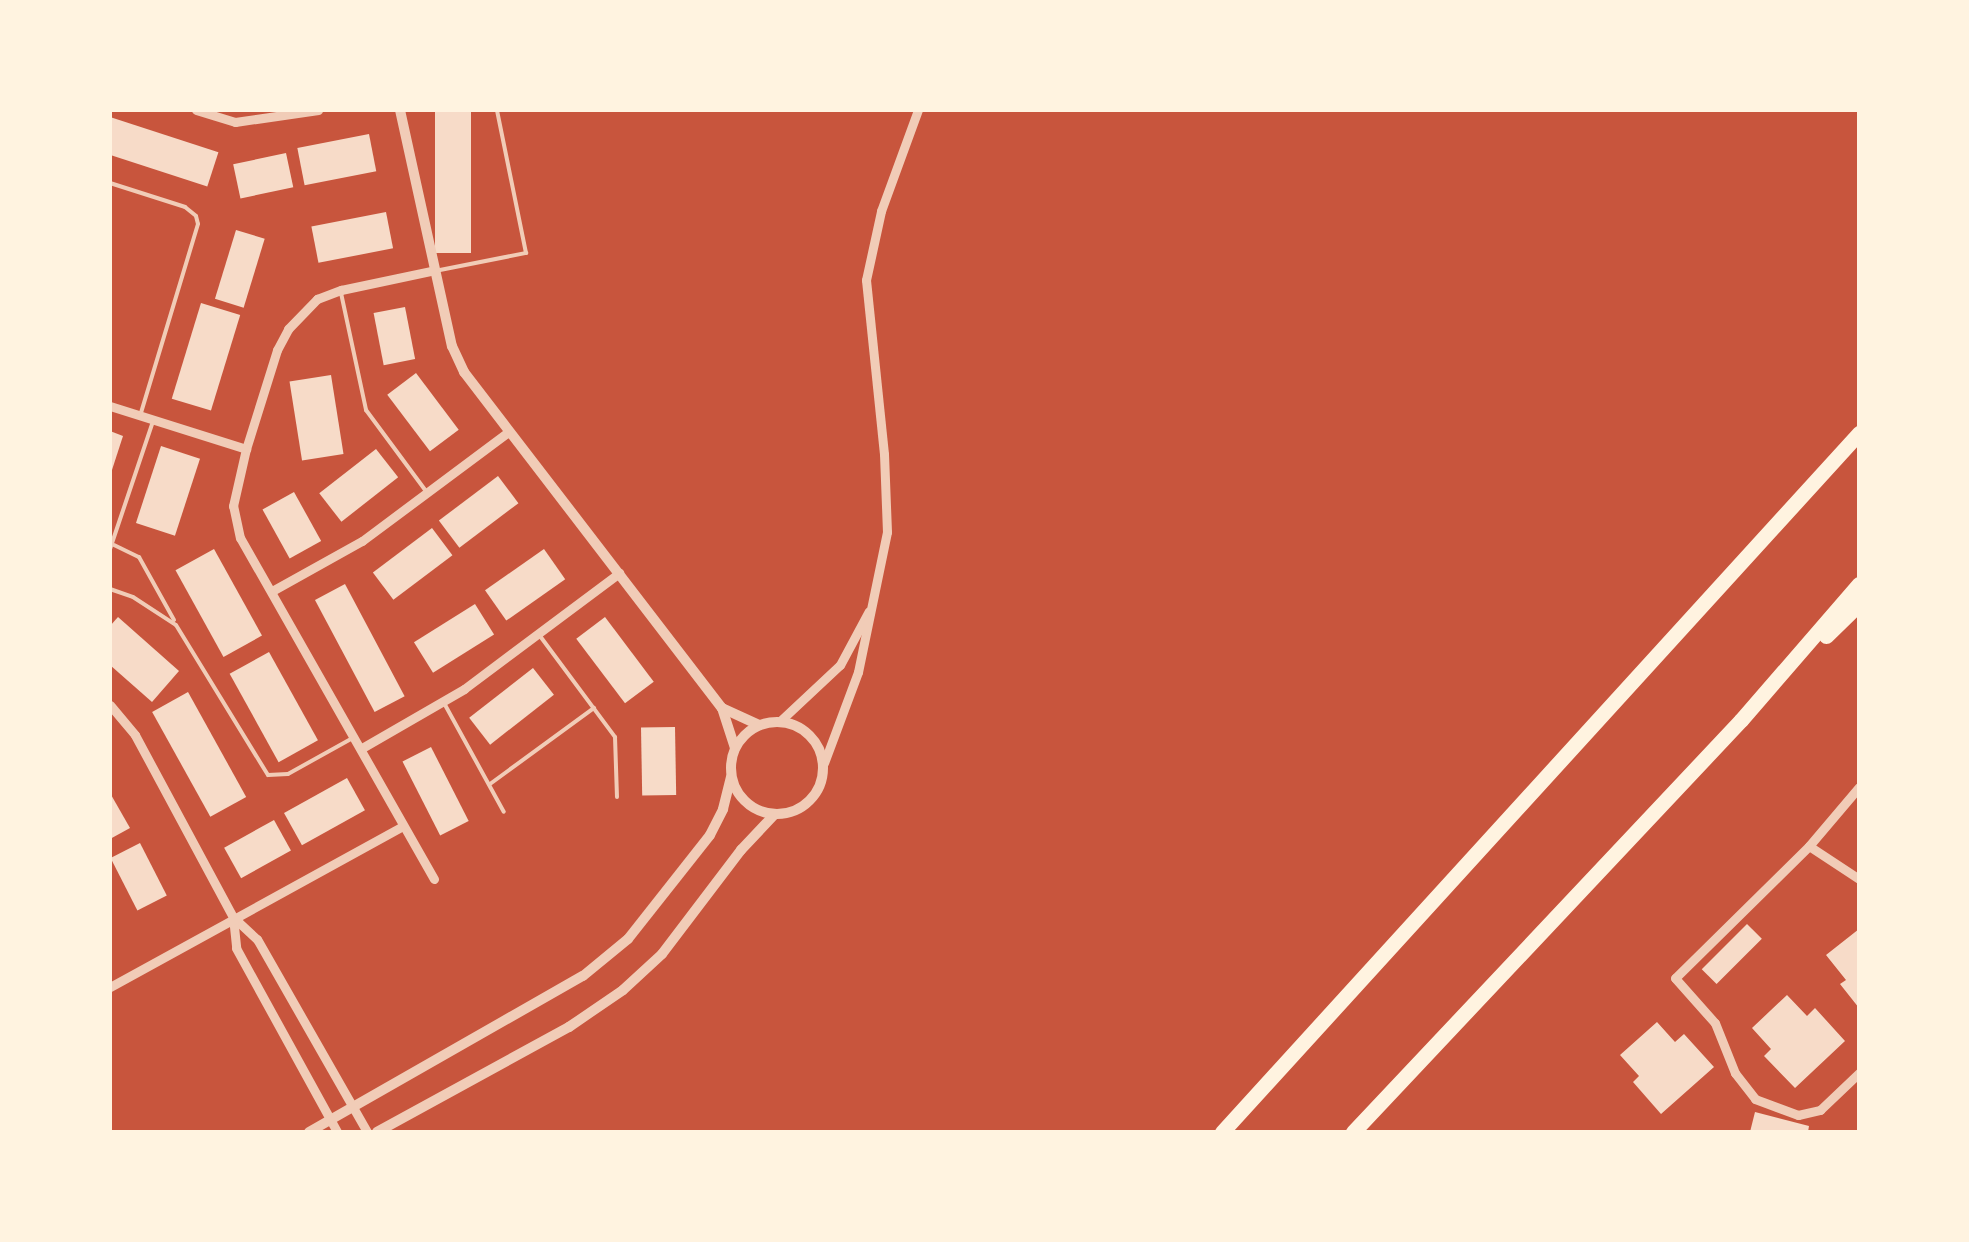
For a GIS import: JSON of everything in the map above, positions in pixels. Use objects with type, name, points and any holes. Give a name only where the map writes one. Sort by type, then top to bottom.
[{"type":"highway","points":[[1222,1132],[1859,433]]},
{"type":"highway","points":[[1741,720],[1859,584]]},
{"type":"highway","points":[[1353,1132],[1741,720],[1859,604]]},
{"type":"street","points":[[196,110],[235,122],[313,110]]},
{"type":"street","points":[[309,1132],[583,976],[628,938],[710,835],[723,809],[735,748],[722,708],[464,372],[452,346],[400,110]]},
{"type":"street","points":[[377,1132],[570,1026],[623,990],[662,954],[741,850],[774,815],[808,803],[822,780],[837,718],[858,672],[875,600],[886,512],[866,280],[881,211],[918,110]]},
{"type":"street","points":[[434,878],[237,527],[235,488],[277,350],[288,329],[317,300],[341,290],[435,270]]},
{"type":"street","points":[[110,406],[246,449]]},
{"type":"street","points":[[272,591],[352,548],[508,432]]},
{"type":"street","points":[[362,748],[444,703],[540,636],[619,573]]},
{"type":"street","points":[[780,722],[840,665],[875,600]]},
{"type":"street","points":[[110,705],[135,735],[232,916],[257,939],[367,1132]]},
{"type":"street","points":[[722,708],[759,725],[792,724],[814,739],[824,764]]},
{"type":"street","points":[[735,748],[759,725]]},
{"type":"street","points":[[731,776],[746,803],[774,815]]},
{"type":"street","points":[[1859,788],[1810,846],[1676,978],[1714,1023],[1735,1073],[1754,1099],[1798,1115],[1820,1110],[1859,1073]]},
{"type":"street","points":[[110,987],[232,916],[403,826]]},
{"type":"street","points":[[1810,846],[1859,879]]},
{"type":"street","points":[[232,916],[236,948],[338,1132]]},
{"type":"lane","points":[[435,270],[526,253],[497,110]]},
{"type":"lane","points":[[110,183],[185,207],[196,216],[198,224],[140,416]]},
{"type":"lane","points":[[341,290],[366,410],[426,491]]},
{"type":"lane","points":[[153,420],[111,547],[138,557],[260,769],[268,775],[288,774],[356,737]]},
{"type":"lane","points":[[110,589],[134,597],[176,625]]},
{"type":"lane","points":[[540,636],[615,737],[617,796]]},
{"type":"lane","points":[[444,703],[504,812]]},
{"type":"lane","points":[[490,784],[594,708]]},
{"type":"building","points":[[435,110],[471,110],[471,253],[435,253]]},
{"type":"building","points":[[110,117],[218,152],[207,186],[110,155]]},
{"type":"building","points":[[369,134],[376,171],[305,185],[297,148]]},
{"type":"building","points":[[286,153],[293,187],[240,198],[233,164]]},
{"type":"building","points":[[386,212],[393,248],[318,263],[311,227]]},
{"type":"building","points":[[236,230],[265,239],[244,308],[215,299]]},
{"type":"building","points":[[201,303],[240,315],[211,411],[172,399]]},
{"type":"building","points":[[405,307],[415,359],[384,365],[374,313]]},
{"type":"building","points":[[416,373],[459,430],[430,451],[387,395]]},
{"type":"building","points":[[331,375],[344,454],[302,461],[290,382]]},
{"type":"building","points":[[110,431],[123,436],[111,473],[110,473]]},
{"type":"building","points":[[161,446],[200,459],[175,536],[136,523]]},
{"type":"building","points":[[376,449],[398,477],[341,522],[319,493]]},
{"type":"building","points":[[498,476],[518,503],[459,548],[439,521]]},
{"type":"building","points":[[294,492],[321,541],[290,558],[263,509]]},
{"type":"building","points":[[432,528],[452,555],[393,600],[373,573]]},
{"type":"building","points":[[214,549],[262,636],[224,657],[176,570]]},
{"type":"building","points":[[544,549],[565,579],[506,621],[485,590]]},
{"type":"building","points":[[345,584],[405,696],[375,712],[315,600]]},
{"type":"building","points":[[475,604],[494,635],[433,673],[414,642]]},
{"type":"building","points":[[118,617],[179,671],[152,702],[110,665],[110,626]]},
{"type":"building","points":[[605,617],[654,682],[625,703],[576,639]]},
{"type":"building","points":[[269,652],[318,740],[279,762],[230,674]]},
{"type":"building","points":[[533,668],[554,695],[490,745],[469,718]]},
{"type":"building","points":[[188,692],[246,797],[210,817],[152,712]]},
{"type":"building","points":[[675,727],[676,795],[642,796],[641,728]]},
{"type":"building","points":[[431,747],[469,821],[440,835],[402,762]]},
{"type":"building","points":[[347,778],[365,810],[302,845],[284,813]]},
{"type":"building","points":[[110,793],[130,828],[110,839]]},
{"type":"building","points":[[274,820],[291,851],[241,878],[224,848]]},
{"type":"building","points":[[140,843],[167,896],[137,911],[111,858]]},
{"type":"building","points":[[1747,924],[1762,939],[1717,984],[1702,969]]},
{"type":"building","points":[[1859,929],[1859,1008],[1840,984],[1846,980],[1826,955]]},
{"type":"building","points":[[1787,995],[1807,1016],[1815,1008],[1845,1041],[1795,1088],[1764,1056],[1771,1049],[1752,1028]]},
{"type":"building","points":[[1657,1022],[1675,1042],[1684,1034],[1714,1067],[1661,1114],[1633,1082],[1639,1076],[1620,1055]]},
{"type":"building","points":[[1755,1112],[1809,1126],[1808,1132],[1750,1132]]}]
